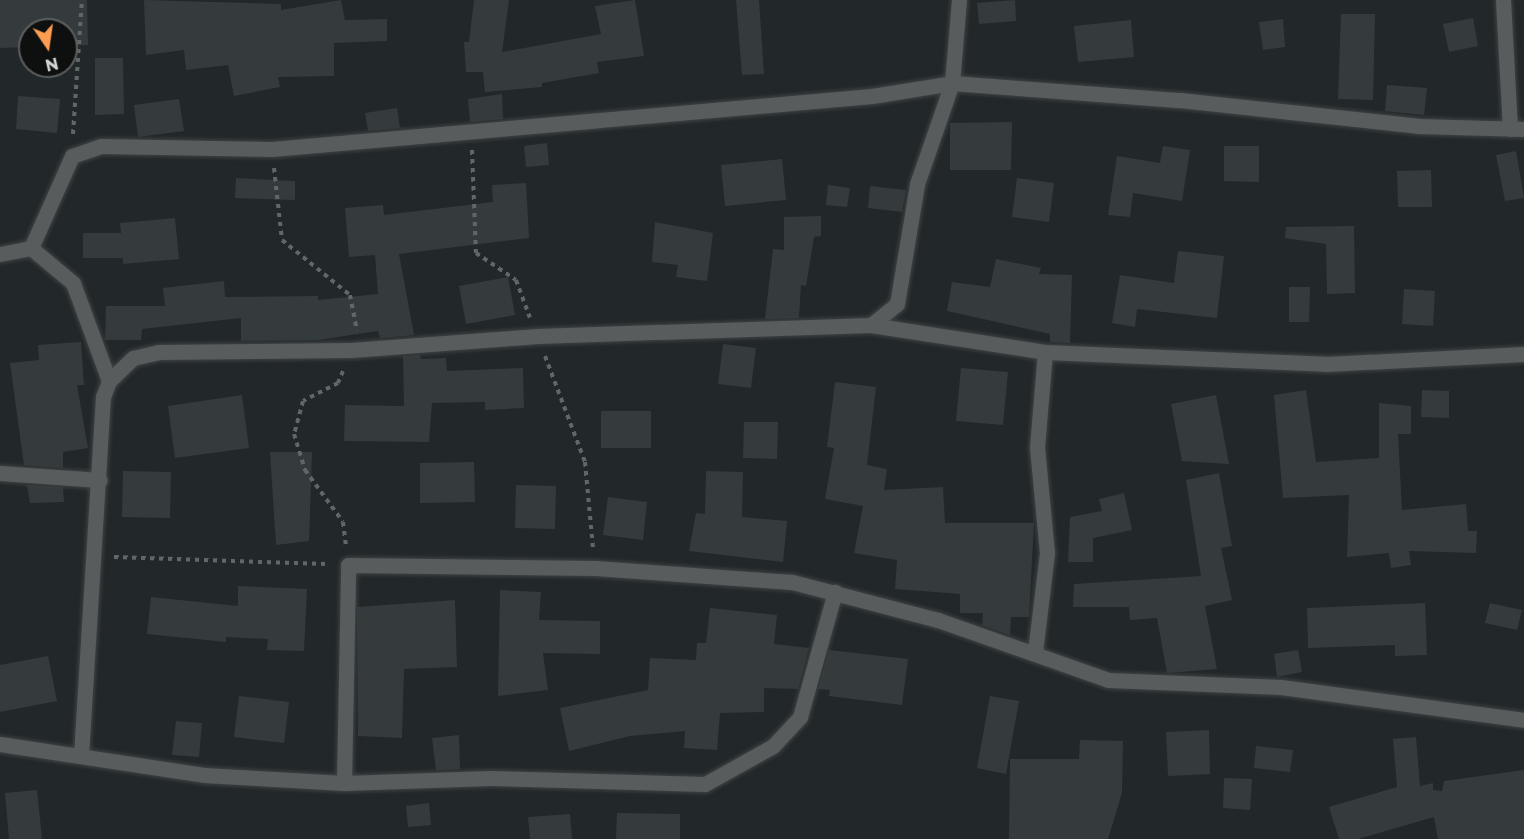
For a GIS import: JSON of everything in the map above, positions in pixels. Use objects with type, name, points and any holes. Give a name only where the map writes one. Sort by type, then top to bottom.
[{"type":"street","points":[[871,325],[897,304],[917,184],[952,83],[959,0]]},
{"type":"street","points":[[31,248],[72,156],[100,146],[272,149],[872,96],[952,83],[1418,126],[1517,129],[1503,0]]},
{"type":"street","points":[[0,255],[31,248]]},
{"type":"street","points":[[31,248],[73,283],[109,381],[94,556],[81,756]]},
{"type":"street","points":[[109,381],[133,358],[158,352],[351,350],[537,336],[871,325],[1045,352],[1326,364],[1524,354]]},
{"type":"street","points":[[1035,652],[1047,553],[1037,447],[1045,352]]},
{"type":"street","points":[[0,473],[100,480]]},
{"type":"street","points":[[344,783],[348,565],[595,568],[792,582],[835,592],[1035,652],[1108,680],[1281,687],[1524,720]]},
{"type":"street","points":[[0,744],[204,775],[344,783],[490,778],[705,784],[773,746],[800,717],[835,592]]},
{"type":"path","points":[[72,156],[82,0]]},
{"type":"path","points":[[94,556],[348,565]]},
{"type":"building","points":[[0,0],[87,0],[88,45],[78,45],[78,18],[18,18],[18,47],[0,48]]},
{"type":"building","points":[[144,0],[281,4],[281,10],[341,0],[345,20],[387,19],[387,41],[334,43],[334,76],[278,77],[280,87],[234,96],[228,65],[186,70],[184,50],[146,55]]},
{"type":"building","points":[[474,0],[509,0],[502,52],[601,34],[595,6],[635,0],[644,56],[597,62],[599,73],[542,83],[542,87],[485,92],[483,72],[466,72],[464,42],[469,42]]},
{"type":"building","points":[[736,0],[759,0],[764,74],[742,75]]},
{"type":"building","points":[[1015,0],[1016,21],[979,24],[977,3]]},
{"type":"building","points":[[1341,14],[1375,14],[1373,100],[1338,99]]},
{"type":"building","points":[[1473,18],[1478,46],[1449,52],[1443,24]]},
{"type":"building","points":[[1283,19],[1285,47],[1263,50],[1259,22]]},
{"type":"building","points":[[1131,20],[1134,57],[1078,62],[1074,26]]},
{"type":"building","points":[[95,58],[123,58],[124,114],[95,115]]},
{"type":"building","points":[[1387,85],[1427,88],[1424,115],[1385,111]]},
{"type":"building","points":[[502,94],[503,119],[470,122],[468,99]]},
{"type":"building","points":[[18,96],[60,99],[57,133],[16,129]]},
{"type":"building","points":[[179,99],[184,131],[138,137],[134,105]]},
{"type":"building","points":[[397,108],[400,128],[368,131],[365,113]]},
{"type":"building","points":[[1012,122],[1011,170],[950,170],[950,123]]},
{"type":"building","points":[[547,143],[549,165],[526,167],[524,146]]},
{"type":"building","points":[[1163,146],[1190,150],[1182,201],[1133,193],[1130,217],[1108,215],[1117,156],[1160,163]]},
{"type":"building","points":[[1224,146],[1259,146],[1259,182],[1224,181]]},
{"type":"building","points":[[1516,151],[1524,198],[1505,201],[1496,155]]},
{"type":"building","points":[[782,159],[786,200],[725,206],[721,165]]},
{"type":"building","points":[[1431,170],[1432,207],[1398,207],[1397,171]]},
{"type":"building","points":[[236,178],[295,181],[295,200],[235,198]]},
{"type":"building","points":[[1017,178],[1054,183],[1049,222],[1012,217]]},
{"type":"building","points":[[526,183],[529,238],[399,254],[414,335],[380,338],[378,331],[318,340],[241,341],[241,318],[142,329],[141,340],[105,340],[106,306],[165,306],[163,288],[224,281],[225,297],[318,296],[318,300],[378,294],[375,255],[349,257],[345,208],[383,205],[384,215],[493,202],[492,185]]},
{"type":"building","points":[[828,185],[850,188],[847,207],[826,205]]},
{"type":"building","points":[[870,186],[906,190],[902,212],[868,208]]},
{"type":"building","points":[[821,216],[821,236],[814,237],[806,286],[801,285],[799,318],[765,319],[773,249],[784,250],[784,217]]},
{"type":"building","points":[[175,218],[179,259],[123,264],[123,258],[83,258],[83,233],[121,233],[120,223]]},
{"type":"building","points":[[655,222],[713,233],[707,281],[676,277],[678,265],[652,262]]},
{"type":"building","points":[[1354,226],[1355,293],[1327,294],[1326,244],[1285,238],[1286,227]]},
{"type":"building","points":[[1178,251],[1224,256],[1217,318],[1137,309],[1135,327],[1112,323],[1120,275],[1174,283]]},
{"type":"building","points":[[996,259],[1041,268],[1039,274],[1072,275],[1070,343],[1050,342],[1050,334],[947,311],[952,282],[990,287]]},
{"type":"building","points":[[508,277],[515,315],[466,324],[459,286]]},
{"type":"building","points":[[1289,287],[1310,287],[1309,322],[1289,322]]},
{"type":"building","points":[[1404,289],[1435,291],[1433,326],[1402,324]]},
{"type":"building","points":[[81,342],[84,385],[77,385],[88,448],[63,452],[63,468],[24,465],[10,363],[39,360],[38,345]]},
{"type":"building","points":[[723,344],[756,348],[751,388],[718,384]]},
{"type":"building","points":[[420,355],[421,359],[446,358],[447,371],[523,368],[524,408],[485,410],[485,402],[432,403],[429,442],[344,441],[345,405],[404,406],[403,356]]},
{"type":"building","points":[[961,368],[1008,372],[1003,425],[956,421]]},
{"type":"building","points":[[835,382],[876,387],[867,465],[887,469],[884,490],[943,487],[945,523],[1034,523],[1029,617],[1011,617],[1010,635],[982,625],[983,613],[960,613],[960,594],[895,589],[897,560],[854,553],[863,506],[825,499],[834,448],[827,447]]},
{"type":"building","points":[[1306,390],[1316,462],[1379,458],[1379,403],[1411,406],[1411,434],[1398,434],[1402,510],[1466,504],[1468,531],[1477,531],[1476,553],[1409,551],[1411,565],[1391,568],[1389,553],[1347,557],[1349,495],[1283,498],[1274,395]]},
{"type":"building","points":[[1422,390],[1449,391],[1449,418],[1421,417]]},
{"type":"building","points":[[242,395],[249,448],[175,458],[168,406]]},
{"type":"building","points":[[1216,395],[1229,464],[1182,461],[1171,404]]},
{"type":"building","points":[[601,411],[651,411],[651,448],[601,448]]},
{"type":"building","points":[[744,422],[778,422],[777,459],[743,458]]},
{"type":"building","points":[[270,452],[312,452],[309,541],[276,545]]},
{"type":"building","points":[[474,462],[475,502],[420,503],[420,463]]},
{"type":"building","points":[[123,471],[171,472],[170,518],[122,517]]},
{"type":"building","points":[[706,471],[743,472],[742,517],[787,521],[783,562],[689,551],[696,513],[705,514]]},
{"type":"building","points":[[1219,473],[1232,546],[1221,548],[1232,600],[1205,606],[1217,669],[1167,673],[1157,618],[1130,620],[1129,607],[1073,607],[1074,584],[1201,576],[1186,480]]},
{"type":"building","points":[[27,485],[63,487],[64,502],[30,503]]},
{"type":"building","points":[[516,485],[556,486],[555,529],[515,528]]},
{"type":"building","points":[[1124,493],[1132,530],[1093,538],[1093,562],[1068,562],[1070,517],[1102,511],[1099,499]]},
{"type":"building","points":[[608,497],[647,502],[643,540],[603,535]]},
{"type":"building","points":[[238,586],[307,589],[304,651],[267,650],[268,639],[226,637],[226,642],[147,634],[151,597],[238,606]]},
{"type":"building","points":[[500,590],[541,592],[539,620],[600,621],[600,654],[543,653],[548,690],[498,696]]},
{"type":"building","points":[[455,600],[457,667],[404,669],[402,738],[358,736],[357,607]]},
{"type":"building","points":[[1425,603],[1427,655],[1395,656],[1395,645],[1308,648],[1307,608]]},
{"type":"building","points":[[1490,603],[1522,610],[1517,630],[1485,623]]},
{"type":"building","points":[[710,608],[777,615],[774,644],[809,648],[798,689],[764,688],[764,712],[720,713],[717,750],[684,748],[685,731],[630,736],[569,751],[560,708],[648,690],[650,658],[696,660],[697,643],[706,643]]},
{"type":"building","points":[[829,650],[908,659],[902,705],[829,696],[830,690],[818,689]]},
{"type":"building","points":[[1298,650],[1302,672],[1277,677],[1274,654]]},
{"type":"building","points":[[48,656],[57,701],[0,712],[0,665]]},
{"type":"building","points":[[239,696],[289,702],[284,743],[234,737]]},
{"type":"building","points":[[990,696],[1019,701],[1006,774],[977,768]]},
{"type":"building","points":[[176,721],[202,723],[199,757],[172,755]]},
{"type":"building","points":[[1209,730],[1210,774],[1168,776],[1166,732]]},
{"type":"building","points":[[459,735],[460,769],[436,770],[432,738]]},
{"type":"building","points":[[1416,737],[1420,786],[1433,783],[1433,790],[1442,791],[1444,781],[1524,770],[1524,839],[1438,839],[1434,817],[1358,839],[1339,839],[1329,807],[1397,787],[1393,739]]},
{"type":"building","points":[[1080,740],[1123,741],[1122,793],[1108,839],[1009,839],[1010,759],[1079,759]]},
{"type":"building","points":[[1256,746],[1293,750],[1290,772],[1254,768]]},
{"type":"building","points":[[1224,778],[1252,779],[1250,810],[1223,808]]},
{"type":"building","points":[[37,790],[42,839],[9,839],[5,793]]},
{"type":"building","points":[[429,803],[431,825],[408,827],[406,806]]},
{"type":"building","points":[[617,813],[680,814],[680,839],[616,839]]},
{"type":"building","points":[[570,814],[572,839],[530,839],[528,817]]}]
